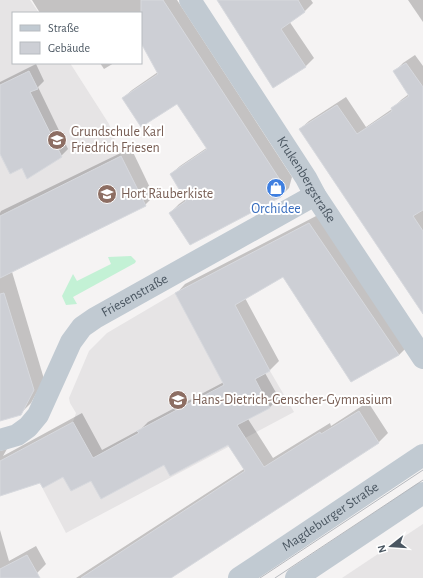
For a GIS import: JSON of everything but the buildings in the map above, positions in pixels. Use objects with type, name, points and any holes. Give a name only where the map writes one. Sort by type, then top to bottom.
[{"type":"street","name":"Krukenbergstraße","points":[[190,0],[423,358]]},
{"type":"street","name":"Friesenstraße","points":[[0,440],[17,435],[28,428],[38,415],[71,342],[82,327],[95,318],[316,195]]},
{"type":"street","name":"Magdeburger Straße","points":[[238,578],[423,455]]},
{"type":"street","points":[[296,578],[423,493]]},
{"type":"shaded area","name":"Grundschule Karl Friedrich Friesen","points":[[0,0],[30,0],[38,12],[12,12],[12,64],[71,64],[109,124],[121,156],[146,206],[0,263]]},
{"type":"shaded area","name":"Hans-Dietrich-Genscher-Gymnasium","points":[[217,271],[270,371],[294,412],[66,533],[22,449],[73,422],[76,413],[70,403],[69,398],[89,351],[107,333],[175,293]]},
{"type":"shaded area","points":[[423,524],[423,578],[342,578]]},
{"type":"green space","points":[[131,256],[136,261],[135,263],[73,297],[77,304],[66,305],[62,296],[73,274],[77,281],[111,264],[108,257]]},
{"type":"tram line","points":[[260,578],[423,470]]},
{"type":"tram line","points":[[275,578],[423,480]]},
{"type":"place","name":"Grundschule Karl Friedrich Friesen","points":[[57,140]]},
{"type":"place","name":"Orchidee","points":[[276,188]]},
{"type":"place","name":"Hort Räuberkiste","points":[[107,194]]},
{"type":"place","name":"Hans-Dietrich-Genscher-Gymnasium","points":[[178,400]]}]
